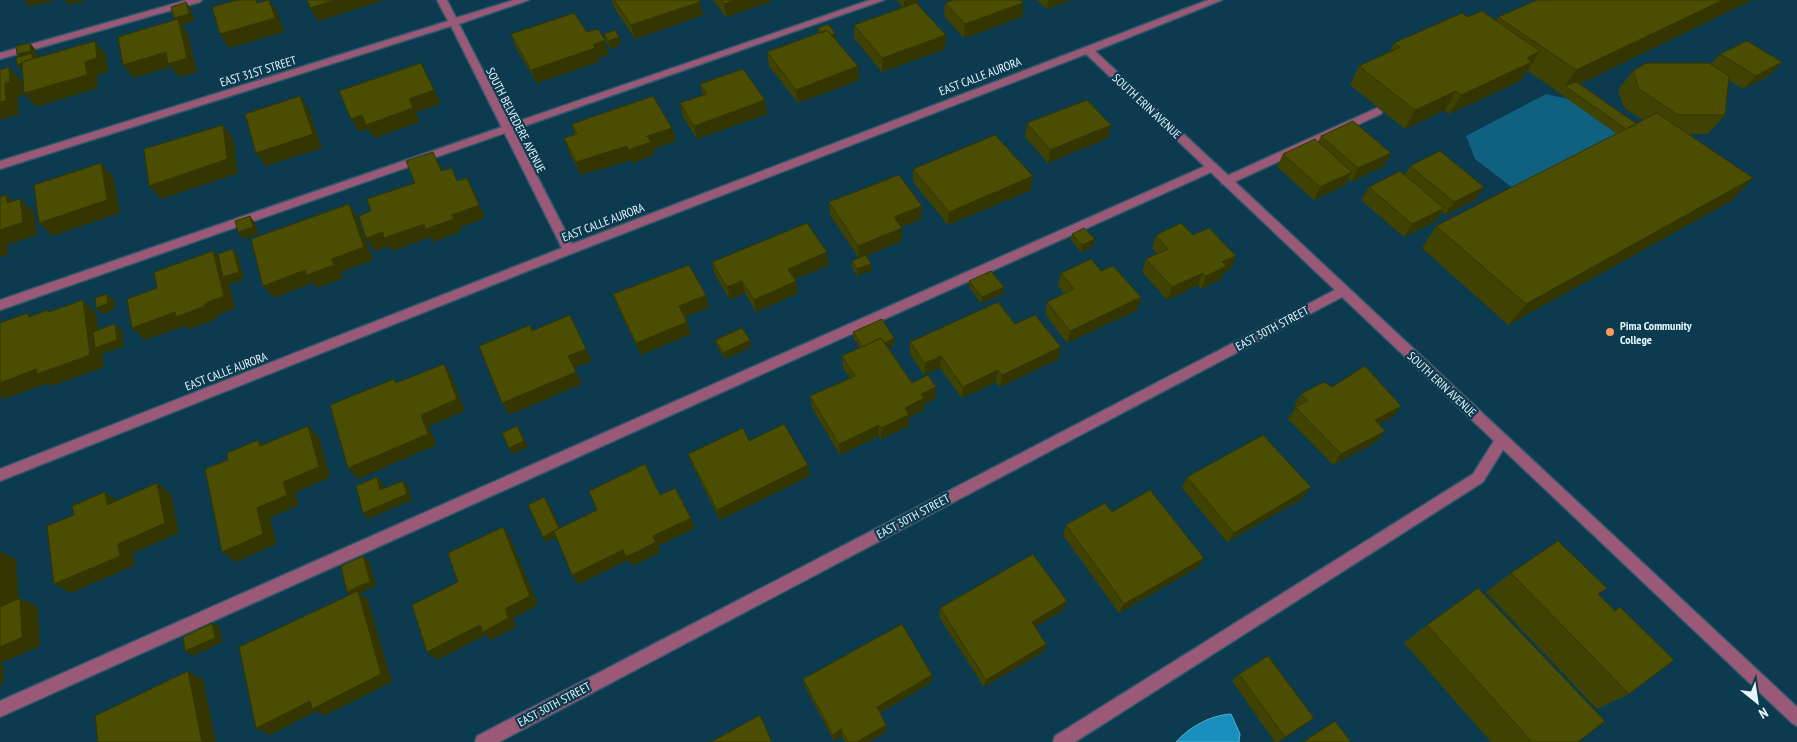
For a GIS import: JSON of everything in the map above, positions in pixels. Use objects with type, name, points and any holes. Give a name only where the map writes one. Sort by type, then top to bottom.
[{"type":"street","points":[[0,56],[197,0]]},
{"type":"street","name":"SOUTH BELVEDERE AVENUE","points":[[442,0],[569,250]]},
{"type":"street","name":"EAST 31ST STREET","points":[[0,165],[524,0]]},
{"type":"street","points":[[0,305],[879,0]]},
{"type":"street","name":"EAST CALLE AURORA","points":[[0,475],[569,250],[1217,0]]},
{"type":"street","name":"SOUTH ERIN AVENUE","points":[[1088,50],[1797,718]]},
{"type":"street","points":[[1226,180],[1377,112]]},
{"type":"street","points":[[0,709],[1212,167]]},
{"type":"street","name":"EAST 30TH STREET","points":[[483,742],[1343,290]]},
{"type":"street","points":[[1061,742],[1478,478],[1502,440]]},
{"type":"shaded area","points":[[1546,94],[1568,99],[1628,141],[1523,196],[1475,159],[1466,136]]},
{"type":"shaded area","points":[[1231,714],[1240,734],[1239,742],[1176,742],[1187,731],[1208,719]]},
{"type":"building","points":[[237,0],[256,0],[257,3],[269,0],[275,18],[220,34],[212,7]]},
{"type":"building","points":[[307,0],[335,0],[310,8]]},
{"type":"building","points":[[614,0],[699,0],[700,2],[631,25]]},
{"type":"building","points":[[721,0],[735,0],[724,4]]},
{"type":"building","points":[[953,0],[1020,0],[1023,3],[965,24],[945,3]]},
{"type":"building","points":[[1537,0],[1723,0],[1576,70],[1498,17]]},
{"type":"building","points":[[186,2],[189,14],[174,18],[171,7]]},
{"type":"building","points":[[916,3],[946,35],[882,58],[854,25]]},
{"type":"building","points":[[1482,11],[1540,51],[1527,58],[1532,62],[1461,95],[1456,91],[1415,110],[1359,66],[1400,47],[1394,43],[1462,13],[1468,17]]},
{"type":"building","points":[[574,13],[587,32],[598,29],[605,40],[593,45],[595,48],[531,70],[511,34]]},
{"type":"building","points":[[178,19],[187,58],[168,64],[166,52],[123,65],[118,37]]},
{"type":"building","points":[[828,24],[835,33],[831,35],[827,30],[822,33],[818,28]]},
{"type":"building","points":[[615,30],[619,37],[608,41],[604,34]]},
{"type":"building","points":[[827,30],[858,66],[796,90],[767,52]]},
{"type":"building","points":[[95,41],[97,58],[85,62],[87,75],[24,93],[22,62]]},
{"type":"building","points":[[1747,41],[1782,62],[1756,76],[1720,54]]},
{"type":"building","points":[[30,43],[31,51],[17,54],[16,46]]},
{"type":"building","points":[[32,53],[32,59],[17,65],[16,58]]},
{"type":"building","points":[[421,63],[434,90],[409,99],[413,108],[366,125],[362,115],[351,119],[339,91]]},
{"type":"building","points":[[1646,63],[1709,63],[1729,76],[1725,115],[1678,115],[1639,89],[1633,71]]},
{"type":"building","points":[[9,67],[10,82],[5,83],[6,101],[0,102],[0,70]]},
{"type":"building","points":[[743,69],[765,100],[694,126],[680,103],[707,94],[700,84]]},
{"type":"building","points":[[1576,82],[1637,124],[1626,129],[1565,86]]},
{"type":"building","points":[[300,96],[313,134],[256,153],[245,114]]},
{"type":"building","points":[[653,96],[672,128],[647,136],[651,142],[628,150],[627,146],[576,162],[564,138],[577,134],[572,124]]},
{"type":"building","points":[[1087,100],[1111,125],[1050,150],[1027,123]]},
{"type":"building","points":[[1657,113],[1753,178],[1526,304],[1436,226]]},
{"type":"building","points":[[1353,121],[1391,153],[1358,168],[1321,136]]},
{"type":"building","points":[[223,125],[227,159],[149,186],[144,149]]},
{"type":"building","points":[[995,135],[1033,176],[949,212],[913,169]]},
{"type":"building","points":[[1315,139],[1352,172],[1320,187],[1283,154]]},
{"type":"building","points":[[1440,151],[1484,187],[1454,202],[1410,166]]},
{"type":"building","points":[[433,152],[441,171],[452,168],[457,181],[467,178],[479,205],[452,215],[454,219],[425,229],[424,224],[384,238],[383,232],[366,238],[359,216],[371,211],[367,199],[415,183],[406,161]]},
{"type":"building","points":[[101,163],[107,200],[39,223],[34,185]]},
{"type":"building","points":[[1400,171],[1444,208],[1412,224],[1369,187]]},
{"type":"building","points":[[899,175],[922,206],[894,217],[902,228],[858,246],[829,202]]},
{"type":"building","points":[[6,195],[7,203],[20,199],[23,222],[0,230],[0,197]]},
{"type":"building","points":[[349,204],[364,247],[332,259],[334,265],[307,275],[305,270],[263,286],[251,239]]},
{"type":"building","points":[[250,216],[253,227],[238,232],[235,221]]},
{"type":"building","points":[[807,223],[827,252],[788,269],[796,281],[754,300],[742,281],[727,287],[712,262]]},
{"type":"building","points":[[1181,223],[1193,235],[1209,228],[1236,256],[1222,262],[1227,266],[1206,276],[1203,273],[1172,287],[1146,259],[1168,249],[1156,235]]},
{"type":"building","points":[[1084,228],[1095,239],[1082,245],[1072,234]]},
{"type":"building","points":[[233,249],[239,272],[223,277],[218,254]]},
{"type":"building","points":[[213,251],[224,296],[205,303],[205,306],[176,317],[175,312],[132,328],[127,299],[157,288],[154,272]]},
{"type":"building","points":[[866,255],[871,264],[857,269],[852,261]]},
{"type":"building","points":[[1091,259],[1101,271],[1113,266],[1141,297],[1070,331],[1047,302],[1074,289],[1061,273]]},
{"type":"building","points":[[689,265],[706,295],[679,306],[687,322],[636,343],[613,294]]},
{"type":"building","points":[[991,271],[1004,287],[982,297],[969,281]]},
{"type":"building","points":[[107,294],[108,303],[96,308],[95,298]]},
{"type":"building","points":[[83,300],[90,355],[37,374],[36,369],[0,383],[0,323],[28,313],[29,317],[48,310],[49,312]]},
{"type":"building","points":[[998,302],[1015,324],[1035,315],[1061,347],[1002,375],[998,370],[963,387],[941,356],[925,363],[910,342]]},
{"type":"building","points":[[570,315],[586,349],[568,356],[576,372],[502,403],[479,346],[530,325],[532,331]]},
{"type":"building","points":[[882,319],[894,338],[885,343],[881,338],[863,347],[853,332]]},
{"type":"building","points":[[115,324],[117,340],[95,348],[93,332]]},
{"type":"building","points":[[742,328],[750,340],[723,353],[715,340]]},
{"type":"building","points":[[881,338],[912,383],[928,375],[936,387],[921,394],[924,398],[905,408],[909,415],[881,428],[879,425],[839,444],[810,396],[855,376],[842,356]]},
{"type":"building","points":[[444,364],[457,399],[421,415],[428,434],[348,468],[330,405],[394,379],[396,383]]},
{"type":"building","points":[[1365,366],[1401,406],[1375,420],[1385,431],[1341,454],[1295,407],[1308,401],[1301,394],[1324,382],[1332,387]]},
{"type":"building","points":[[784,424],[808,465],[717,510],[688,454],[743,428],[749,441]]},
{"type":"building","points":[[308,426],[319,467],[283,482],[287,495],[257,508],[263,534],[222,552],[205,469],[228,460],[227,453],[258,440],[260,446]]},
{"type":"building","points":[[517,426],[524,441],[509,448],[502,433]]},
{"type":"building","points":[[1263,435],[1311,487],[1234,533],[1187,477]]},
{"type":"building","points":[[645,464],[660,495],[675,488],[691,518],[653,536],[656,542],[626,557],[623,550],[572,575],[554,531],[597,510],[589,491]]},
{"type":"building","points":[[377,477],[380,490],[403,481],[407,494],[363,513],[356,486]]},
{"type":"building","points":[[157,483],[165,523],[118,544],[120,556],[54,584],[47,526],[74,515],[72,506],[105,492],[107,505]]},
{"type":"building","points":[[1150,490],[1204,558],[1124,604],[1066,525],[1105,503],[1112,512]]},
{"type":"building","points":[[544,497],[559,528],[543,537],[528,505]]},
{"type":"building","points":[[503,527],[530,596],[505,609],[508,618],[483,632],[480,625],[427,652],[412,605],[458,582],[448,553]]},
{"type":"building","points":[[1558,541],[1607,588],[1598,594],[1615,611],[1620,607],[1674,660],[1629,694],[1511,573]]},
{"type":"building","points":[[1033,554],[1067,601],[1032,622],[1046,644],[986,680],[940,608]]},
{"type":"building","points":[[363,556],[370,581],[347,592],[341,566]]},
{"type":"building","points":[[1478,588],[1605,721],[1578,742],[1532,742],[1427,625]]},
{"type":"building","points":[[358,591],[381,674],[312,709],[310,701],[256,728],[239,647]]},
{"type":"building","points":[[20,598],[22,637],[0,647],[0,607]]},
{"type":"building","points":[[212,623],[215,638],[185,651],[183,637]]},
{"type":"building","points":[[902,624],[932,675],[877,707],[886,725],[857,742],[848,742],[841,729],[833,735],[803,679]]},
{"type":"building","points":[[1268,656],[1314,718],[1285,737],[1239,674]]},
{"type":"building","points":[[188,671],[202,742],[98,742],[95,716]]},
{"type":"building","points":[[760,715],[772,742],[711,742]]},
{"type":"building","points":[[1335,721],[1351,742],[1303,742]]},
{"type":"place","name":"Pima Community College","points":[[1610,332]]}]
